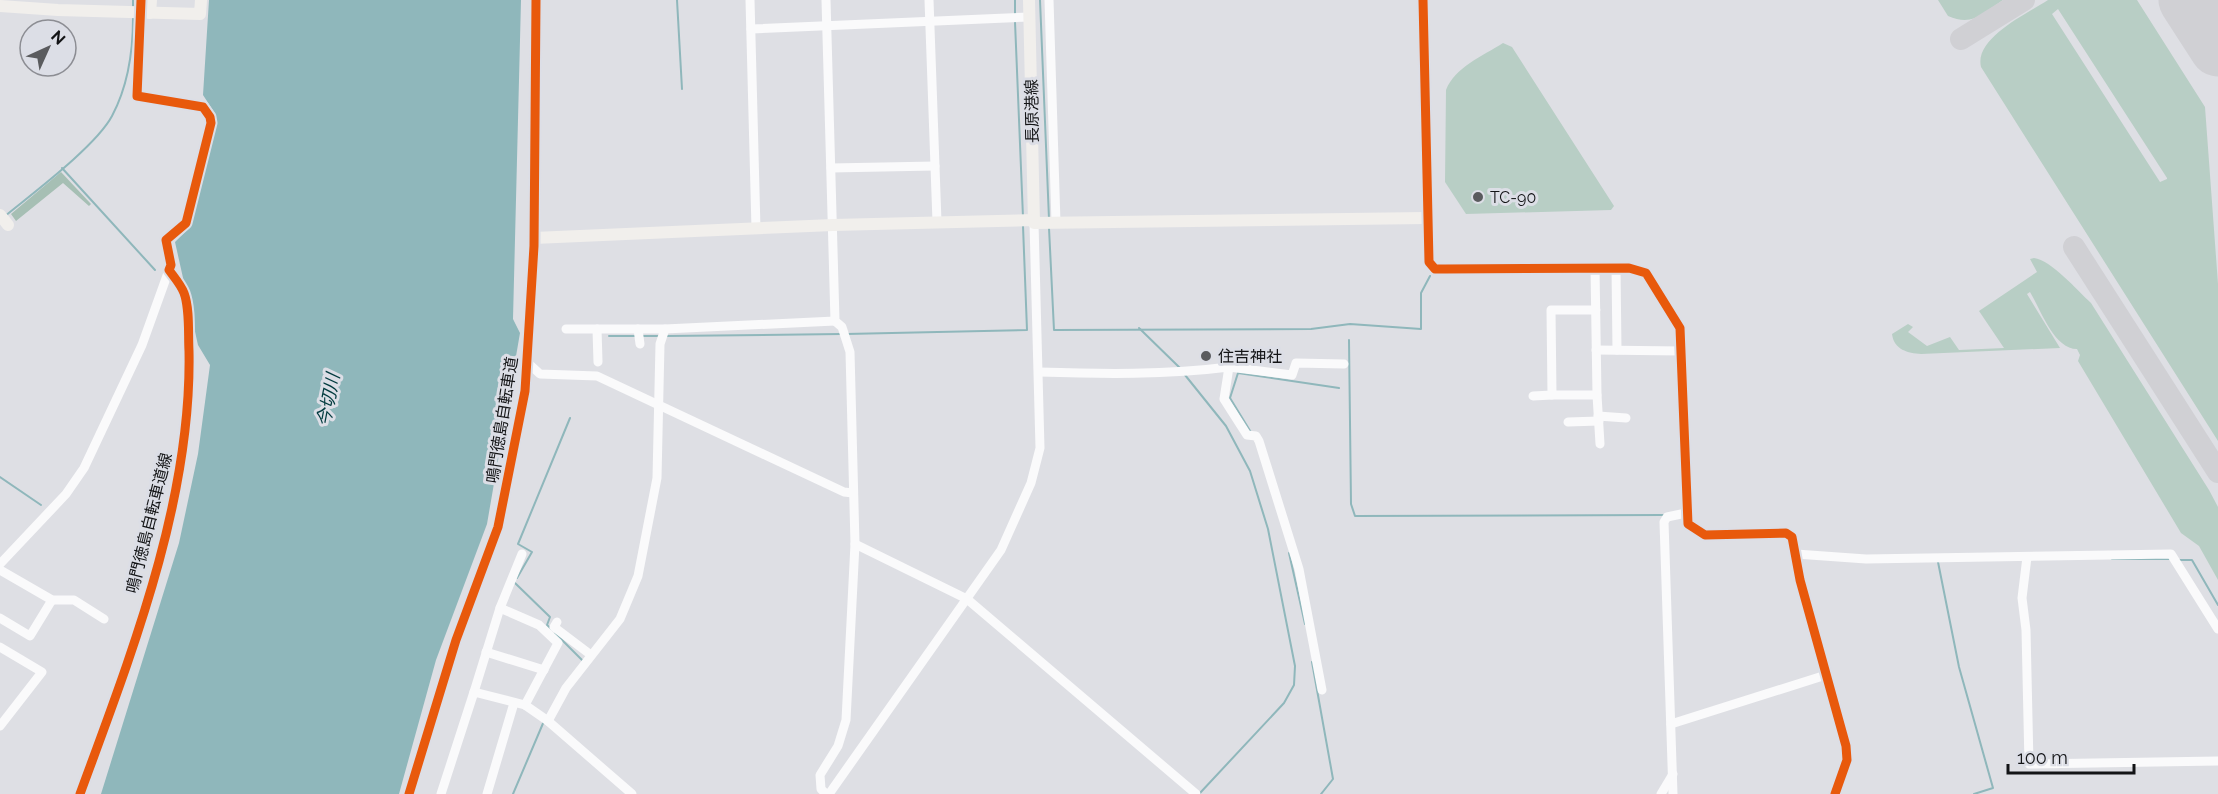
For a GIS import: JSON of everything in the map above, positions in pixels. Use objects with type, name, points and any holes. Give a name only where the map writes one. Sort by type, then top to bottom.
[{"type":"street","points":[[0,6],[151,6],[200,14],[201,0]]},
{"type":"street","name":"鳴門徳島自転車道","points":[[409,794],[456,640],[498,527],[525,391],[534,238],[536,0]]},
{"type":"street","points":[[750,0],[756,229]]},
{"type":"street","points":[[826,0],[835,321]]},
{"type":"street","points":[[929,0],[937,222]]},
{"type":"street","name":"長原港線","points":[[1029,0],[1034,221]]},
{"type":"street","points":[[1048,0],[1056,223]]},
{"type":"street","points":[[1423,0],[1426,218],[1429,262],[1435,269],[1616,268],[1642,270],[1646,273],[1680,328],[1688,524],[1705,535],[1786,533],[1792,537],[1800,580],[1846,746],[1847,760],[1835,794]]},
{"type":"street","points":[[751,29],[1029,17]]},
{"type":"street","points":[[831,168],[935,166]]},
{"type":"street","points":[[534,238],[937,222],[1034,221],[1056,223],[1426,218]]},
{"type":"street","points":[[566,329],[665,329],[835,321],[842,327],[850,352],[855,544],[846,720],[838,746],[820,775],[821,789],[828,794],[1001,550],[1031,483],[1040,448],[1034,221]]},
{"type":"street","points":[[1595,268],[1600,444]]},
{"type":"street","points":[[1616,268],[1617,350]]},
{"type":"street","points":[[0,564],[66,494],[84,468],[142,345],[169,270]]},
{"type":"street","points":[[1552,395],[1551,310],[1596,310]]},
{"type":"street","points":[[597,329],[598,362]]},
{"type":"street","points":[[638,329],[640,344]]},
{"type":"street","points":[[548,721],[566,688],[620,620],[638,576],[657,478],[660,344],[665,329]]},
{"type":"street","points":[[1596,350],[1682,351]]},
{"type":"street","points":[[528,363],[540,375],[597,376],[844,492],[853,493]]},
{"type":"street","points":[[1039,372],[1099,374],[1194,371],[1229,367],[1292,375],[1296,363],[1344,363]]},
{"type":"street","points":[[1229,367],[1224,399],[1247,435],[1256,436],[1259,441],[1299,569],[1322,690]]},
{"type":"street","points":[[1533,396],[1597,395]]},
{"type":"street","points":[[1568,422],[1599,418],[1626,418]]},
{"type":"street","points":[[1673,794],[1664,522],[1667,517],[1686,513]]},
{"type":"street","points":[[855,544],[968,599],[1195,794]]},
{"type":"street","points":[[441,794],[500,608],[522,554]]},
{"type":"street","points":[[1796,554],[1866,559],[2171,554],[2218,629]]},
{"type":"street","points":[[2027,557],[2022,598],[2026,630],[2029,764],[2218,761]]},
{"type":"street","points":[[0,570],[52,600],[74,600],[104,619]]},
{"type":"street","points":[[0,618],[30,636],[52,600]]},
{"type":"street","points":[[500,608],[539,625],[558,643],[525,705]]},
{"type":"street","points":[[557,622],[554,627],[591,655]]},
{"type":"street","points":[[0,647],[42,672],[0,726]]},
{"type":"street","points":[[486,652],[544,670]]},
{"type":"street","points":[[1671,724],[1826,675]]},
{"type":"street","points":[[474,692],[525,705],[548,721],[632,794]]},
{"type":"street","points":[[487,794],[514,703]]},
{"type":"street","points":[[1661,794],[1673,774]]},
{"type":"green space","points":[[1938,0],[2003,0],[1983,14],[1964,20],[1948,16]]},
{"type":"green space","points":[[2048,0],[2137,0],[2205,107],[2218,284],[2218,441],[1981,67],[1981,56],[1994,37]],"holes":[[[2058,9],[2167,178],[2160,182],[2052,14]]]},
{"type":"green space","points":[[1503,43],[1512,47],[1614,206],[1611,210],[1466,214],[1445,182],[1446,90],[1463,68]]},
{"type":"green space","points":[[61,172],[91,204],[89,206],[63,183],[16,221],[11,214]]},
{"type":"green space","points":[[2034,258],[2056,270],[2091,303],[2209,490],[2218,507],[2218,580],[2199,546],[2181,533],[2078,361],[2080,355],[2077,349],[2062,343],[2055,336],[2030,292],[2027,294],[2060,348],[1921,354],[1899,347],[1893,339],[1892,334],[1908,324],[1913,327],[1908,332],[1927,346],[1950,337],[1959,350],[2004,348],[1979,311],[2037,272],[2030,259]]},
{"type":"water","name":"今切川","points":[[209,0],[521,0],[513,319],[520,333],[487,524],[436,660],[399,794],[101,794],[179,543],[198,454],[210,365],[198,345],[175,242],[189,228],[216,115],[203,95]]},
{"type":"waterway","points":[[133,0],[133,9]]},
{"type":"waterway","points":[[677,0],[682,89]]},
{"type":"waterway","points":[[1015,0],[1015,16]]},
{"type":"waterway","points":[[1040,0],[1049,219]]},
{"type":"waterway","points":[[5,216],[78,155],[104,128],[112,116],[122,93],[128,68],[133,18]]},
{"type":"waterway","points":[[1015,22],[1023,217]]},
{"type":"waterway","points":[[62,168],[155,270]]},
{"type":"waterway","points":[[846,334],[1027,330],[1023,226]]},
{"type":"waterway","points":[[1049,228],[1054,330],[1311,329],[1350,324],[1421,329],[1421,293],[1430,276]]},
{"type":"waterway","points":[[1139,328],[1180,368]]},
{"type":"waterway","points":[[666,336],[841,334]]},
{"type":"waterway","points":[[609,336],[637,336]]},
{"type":"waterway","points":[[642,336],[661,336]]},
{"type":"waterway","points":[[1349,340],[1351,504],[1355,516],[1663,515]]},
{"type":"waterway","points":[[1252,434],[1230,398],[1238,373],[1339,388]]},
{"type":"waterway","points":[[1185,375],[1226,426],[1250,471],[1268,529],[1295,666],[1294,685],[1284,703],[1200,793]]},
{"type":"waterway","points":[[517,578],[532,552],[518,544],[570,418]]},
{"type":"waterway","points":[[0,477],[41,505]]},
{"type":"waterway","points":[[1289,553],[1305,624]]},
{"type":"waterway","points":[[2112,559],[2172,559]]},
{"type":"waterway","points":[[2178,560],[2192,560],[2218,605]]},
{"type":"waterway","points":[[1938,562],[1959,667],[1993,788],[1974,794]]},
{"type":"waterway","points":[[515,583],[550,617],[547,625],[551,629]]},
{"type":"waterway","points":[[555,633],[582,660]]},
{"type":"waterway","points":[[1312,662],[1333,779],[1321,794]]},
{"type":"waterway","points":[[513,794],[544,721]]},
{"type":"taxiway","points":[[1961,39],[2024,0]]},
{"type":"taxiway","points":[[2074,247],[2218,472]]},
{"type":"runway","points":[[2187,0],[2218,48]]},
{"type":"cycle path","name":"鳴門徳島自転車道線","points":[[80,794],[119,687],[155,577],[180,464],[187,407],[188,314],[184,293],[169,270],[171,265],[166,240],[186,223],[211,123],[203,107],[137,96],[141,0]]},
{"type":"cycle path","points":[[409,794],[456,640],[498,527],[525,391],[534,246],[536,0]]},
{"type":"cycle path","points":[[1423,0],[1429,262],[1435,269],[1629,268],[1646,273],[1680,328],[1688,524],[1705,535],[1786,533],[1792,537],[1800,580],[1846,746],[1847,760],[1835,794]]},
{"type":"place","name":"TC-90","points":[[1478,197]]},
{"type":"place","name":"住吉神社","points":[[1206,356]]}]
